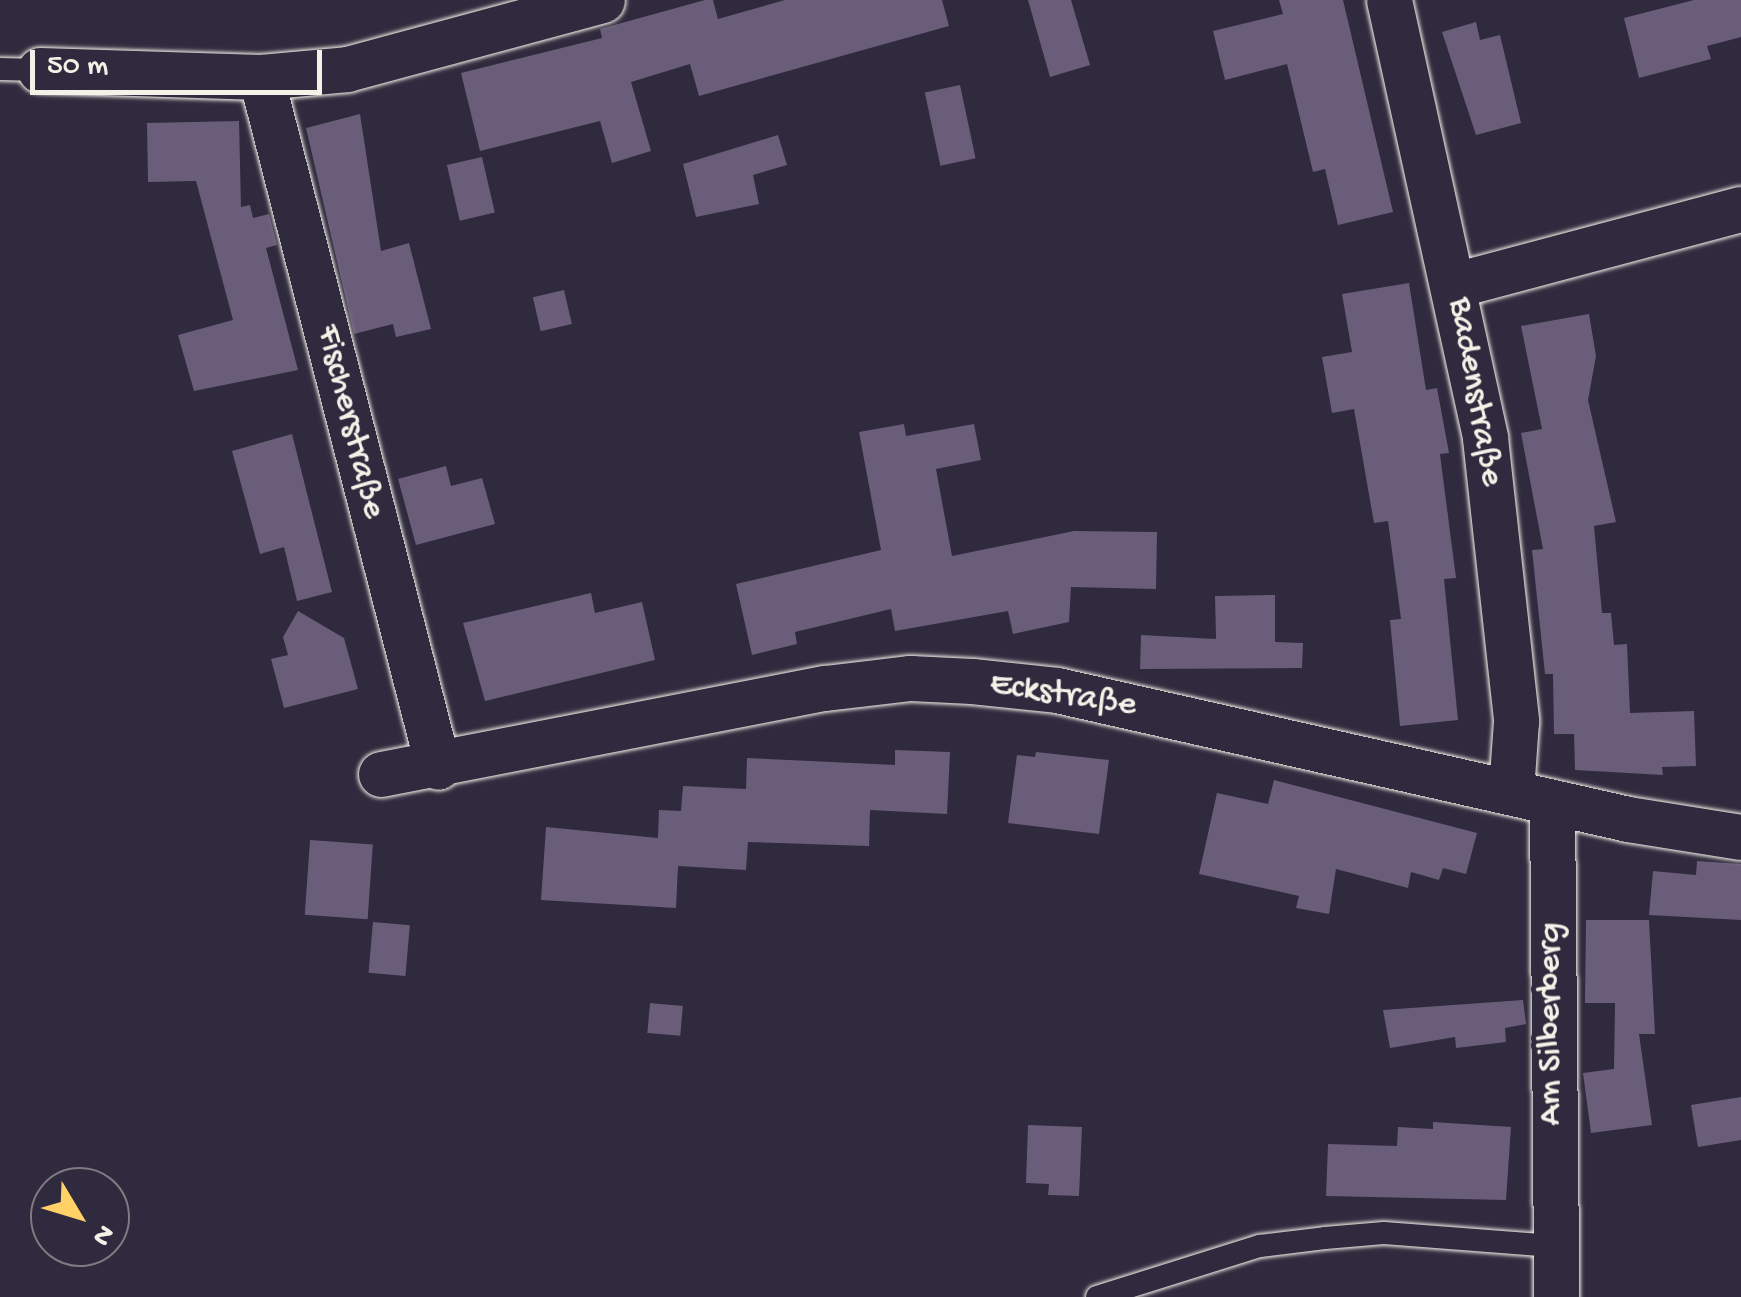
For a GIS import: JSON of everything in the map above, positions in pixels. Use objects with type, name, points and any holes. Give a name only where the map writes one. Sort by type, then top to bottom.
[{"type":"street","points":[[20,70],[261,77],[346,68],[546,8],[602,0]]},
{"type":"street","name":"Badenstraße","points":[[1388,0],[1455,285],[1485,438],[1516,721],[1532,796]]},
{"type":"street","name":"Fischerstraße","points":[[261,77],[438,766]]},
{"type":"street","points":[[1455,285],[1741,208]]},
{"type":"street","name":"Eckstraße","points":[[381,774],[825,688],[910,678],[1057,690],[1532,796],[1741,837]]},
{"type":"street","name":"Am Silberberg","points":[[1532,796],[1556,1297]]},
{"type":"lane","points":[[1097,1297],[1260,1246],[1325,1238],[1384,1234],[1554,1246]]},
{"type":"building","points":[[713,0],[718,19],[785,0],[942,0],[949,26],[699,96],[690,64],[631,82],[651,151],[612,163],[600,121],[480,151],[461,73],[602,38],[600,29]]},
{"type":"building","points":[[1028,0],[1071,0],[1090,65],[1050,77]]},
{"type":"building","points":[[1279,0],[1343,0],[1393,212],[1338,225],[1325,169],[1313,172],[1287,64],[1225,80],[1213,31],[1283,14]]},
{"type":"building","points":[[1694,0],[1741,0],[1741,37],[1707,46],[1711,59],[1639,78],[1624,18]]},
{"type":"building","points":[[1476,22],[1480,40],[1500,35],[1521,123],[1476,135],[1442,32]]},
{"type":"building","points":[[960,85],[976,158],[940,166],[925,92]]},
{"type":"building","points":[[360,114],[381,251],[409,243],[431,329],[396,337],[393,324],[354,334],[306,128]]},
{"type":"building","points":[[239,121],[241,207],[250,205],[253,218],[269,214],[277,245],[266,248],[298,370],[194,391],[178,335],[233,320],[196,181],[148,182],[147,123]]},
{"type":"building","points":[[778,135],[787,165],[753,175],[759,204],[696,217],[683,164]]},
{"type":"building","points":[[482,157],[495,213],[460,221],[447,165]]},
{"type":"building","points":[[1409,283],[1426,390],[1437,388],[1449,453],[1440,454],[1456,578],[1444,579],[1458,720],[1400,726],[1390,620],[1401,619],[1388,521],[1374,523],[1354,409],[1332,413],[1322,357],[1352,352],[1342,294]]},
{"type":"building","points":[[564,290],[572,324],[541,331],[533,297]]},
{"type":"building","points":[[1589,314],[1596,356],[1588,400],[1616,522],[1594,526],[1602,613],[1611,613],[1614,645],[1627,644],[1630,713],[1694,711],[1696,766],[1662,767],[1663,775],[1575,770],[1574,734],[1554,734],[1553,674],[1545,674],[1532,550],[1543,549],[1521,433],[1542,429],[1521,326]]},
{"type":"building","points":[[904,424],[906,436],[974,424],[981,460],[936,469],[952,556],[1074,531],[1157,532],[1156,589],[1071,587],[1069,622],[1013,634],[1008,611],[895,631],[891,609],[795,632],[797,644],[752,655],[736,584],[881,550],[859,432]]},
{"type":"building","points":[[292,434],[332,592],[297,601],[284,547],[260,554],[232,451]]},
{"type":"building","points":[[446,466],[451,486],[482,478],[495,524],[416,545],[398,479]]},
{"type":"building","points":[[591,593],[595,613],[642,602],[655,660],[485,701],[463,623]]},
{"type":"building","points":[[1275,595],[1275,642],[1303,643],[1302,668],[1140,669],[1141,635],[1216,639],[1215,596]]},
{"type":"building","points":[[298,611],[344,638],[358,689],[284,708],[271,659],[288,655],[283,637]]},
{"type":"building","points":[[895,750],[950,752],[947,814],[870,810],[869,846],[748,842],[746,870],[678,866],[676,908],[541,900],[546,827],[658,838],[659,810],[681,811],[683,786],[746,789],[747,758],[895,765]]},
{"type":"building","points":[[1036,752],[1109,760],[1099,834],[1008,823],[1017,755],[1035,757]]},
{"type":"building","points":[[1274,780],[1477,833],[1466,874],[1443,868],[1439,880],[1411,872],[1408,888],[1336,869],[1329,914],[1296,908],[1299,896],[1199,874],[1217,793],[1268,804]]},
{"type":"building","points":[[310,840],[373,844],[368,919],[305,915]]},
{"type":"building","points":[[1697,861],[1741,864],[1741,920],[1649,915],[1653,871],[1696,875]]},
{"type":"building","points":[[1586,920],[1649,920],[1655,1034],[1639,1034],[1652,1125],[1591,1133],[1583,1073],[1614,1069],[1615,1003],[1585,1003]]},
{"type":"building","points":[[373,922],[410,925],[405,976],[369,973]]},
{"type":"building","points":[[1523,1000],[1526,1024],[1505,1028],[1506,1042],[1456,1048],[1455,1037],[1390,1048],[1383,1010]]},
{"type":"building","points":[[650,1003],[683,1006],[680,1036],[647,1033]]},
{"type":"building","points":[[1741,1097],[1741,1140],[1698,1147],[1691,1105]]},
{"type":"building","points":[[1433,1122],[1511,1127],[1506,1200],[1326,1196],[1328,1144],[1397,1146],[1398,1127],[1433,1129]]},
{"type":"building","points":[[1028,1125],[1082,1127],[1079,1196],[1048,1195],[1049,1184],[1026,1183]]}]
